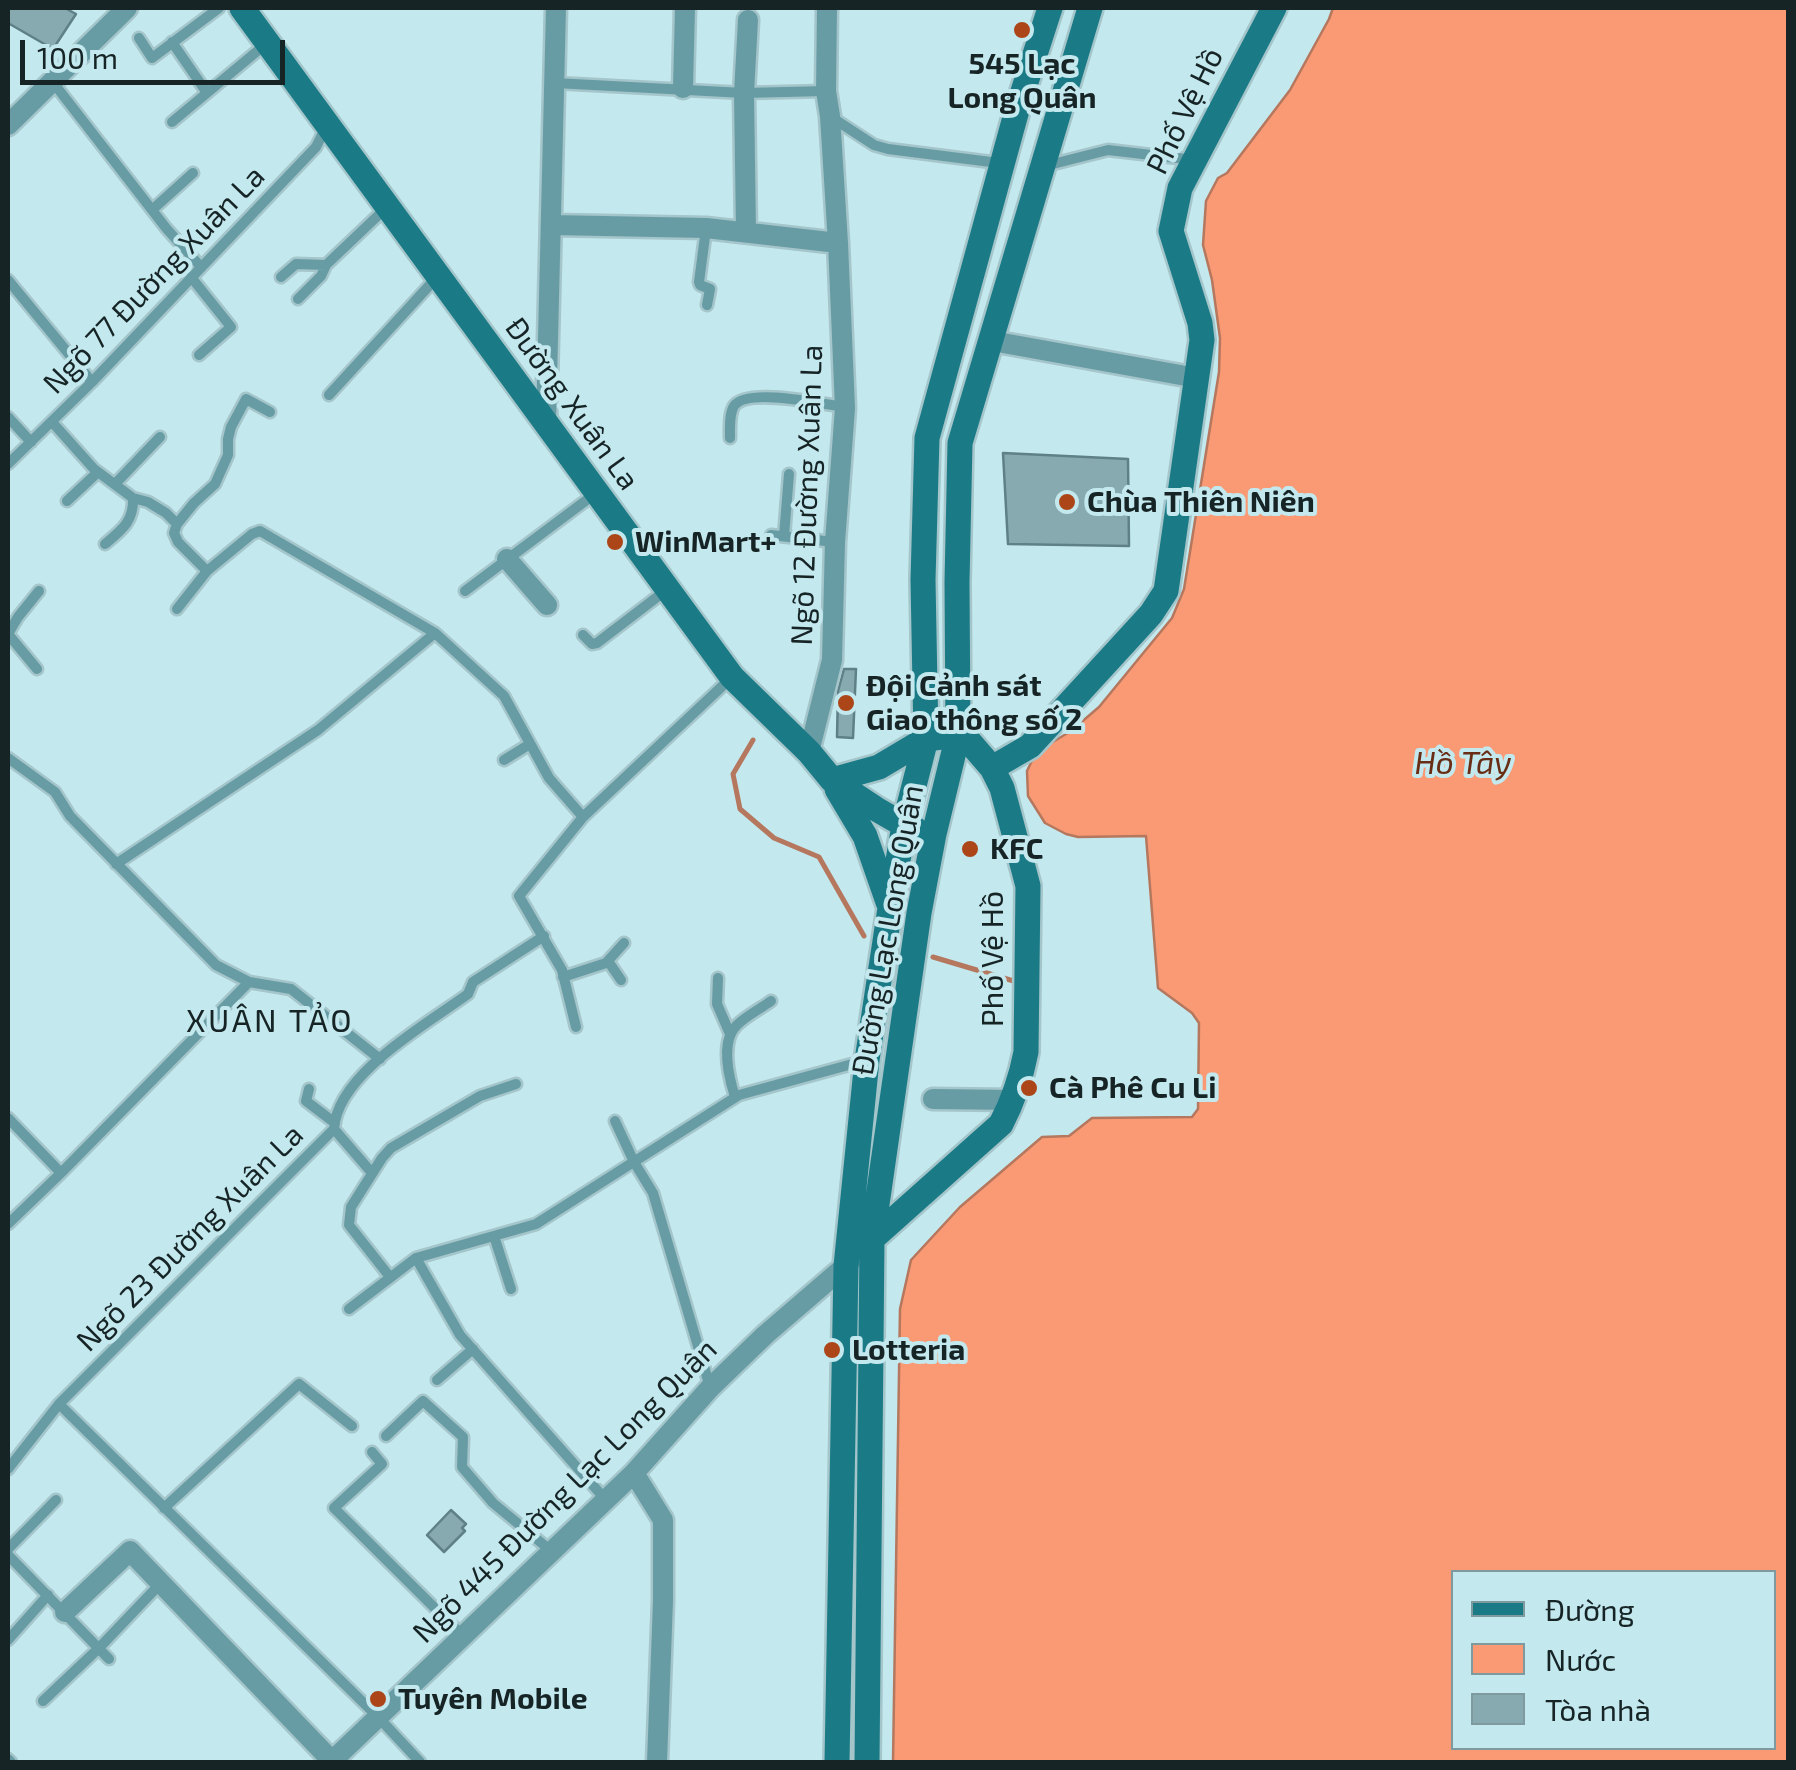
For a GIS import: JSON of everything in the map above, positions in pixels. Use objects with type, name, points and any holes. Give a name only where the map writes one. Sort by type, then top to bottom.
[{"type":"main road","name":"Đường Xuân La","points":[[242,8],[732,677],[809,752],[832,780],[904,825],[934,834]]},
{"type":"main road","name":"Đường Lạc Long Quân","points":[[837,1762],[846,1266],[868,1060],[890,908],[904,825],[926,739],[927,438],[1002,164],[1050,8]]},
{"type":"main road","name":"Đường Lạc Long Quân","points":[[867,1762],[872,1239],[919,913],[958,735],[960,443],[1090,8]]},
{"type":"main road","name":"Phố Vệ Hồ","points":[[872,1239],[1001,1124],[1022,1073],[1026,1052],[1028,886],[1002,788],[992,768],[1030,746],[1151,614],[1166,591],[1202,340],[1171,231],[1180,188],[1274,8]]},
{"type":"main road","points":[[890,908],[865,836],[832,780],[879,767],[926,739],[958,735],[967,739],[992,768]]},
{"type":"street","points":[[8,125],[127,8]]},
{"type":"street","points":[[546,422],[556,8]]},
{"type":"street","points":[[683,88],[685,8]]},
{"type":"street","name":"Ngõ 12 Đường Xuân La","points":[[809,752],[832,660],[845,408],[826,91],[827,8]]},
{"type":"street","points":[[746,231],[744,92],[748,20]]},
{"type":"street","points":[[552,225],[706,228],[838,243]]},
{"type":"street","points":[[992,341],[1197,378]]},
{"type":"street","points":[[507,560],[547,605]]},
{"type":"street","points":[[934,1099],[1013,1100]]},
{"type":"street","name":"Ngõ 445 Đường Lạc Long Quân","points":[[332,1762],[634,1472],[761,1327],[846,1266],[872,1239]]},
{"type":"street","points":[[634,1472],[662,1520],[664,1601],[657,1762]]},
{"type":"street","points":[[65,1612],[130,1551],[332,1762]]},
{"type":"lane","points":[[139,38],[152,58],[218,8]]},
{"type":"lane","points":[[172,42],[207,94]]},
{"type":"lane","points":[[172,122],[268,42]]},
{"type":"lane","points":[[52,81],[200,267]]},
{"type":"lane","points":[[554,83],[744,92],[826,91]]},
{"type":"lane","points":[[830,116],[874,145],[888,149],[1002,164]]},
{"type":"lane","name":"Ngõ 77 Đường Xuân La","points":[[8,464],[316,148],[328,124]]},
{"type":"lane","points":[[1044,166],[1108,150],[1195,160]]},
{"type":"lane","points":[[152,210],[193,173]]},
{"type":"lane","points":[[298,300],[322,276],[326,265],[387,206]]},
{"type":"lane","points":[[706,228],[699,282],[710,288],[707,305]]},
{"type":"lane","points":[[282,277],[296,264],[326,265]]},
{"type":"lane","points":[[329,394],[439,275]]},
{"type":"lane","points":[[191,277],[231,327],[199,355]]},
{"type":"lane","points":[[8,280],[92,382]]},
{"type":"lane","points":[[730,438],[732,412],[745,398],[770,397],[845,408]]},
{"type":"lane","points":[[208,570],[178,542],[174,533],[194,503],[216,484],[228,454],[232,426],[246,399],[270,412]]},
{"type":"lane","points":[[8,416],[31,442]]},
{"type":"lane","points":[[52,422],[98,472],[178,524]]},
{"type":"lane","points":[[114,484],[160,437]]},
{"type":"lane","points":[[66,501],[98,472]]},
{"type":"lane","points":[[784,536],[788,474]]},
{"type":"lane","points":[[465,591],[596,492]]},
{"type":"lane","points":[[106,544],[128,524],[134,510],[133,498]]},
{"type":"lane","points":[[177,609],[208,570],[260,531],[435,634],[504,696],[549,778],[584,818]]},
{"type":"lane","points":[[771,535],[836,542]]},
{"type":"lane","points":[[582,635],[597,644],[667,589]]},
{"type":"lane","points":[[37,669],[8,634],[39,592]]},
{"type":"lane","points":[[116,864],[318,730],[435,634]]},
{"type":"lane","points":[[576,1028],[563,977],[520,896],[584,818],[732,677]]},
{"type":"lane","points":[[504,760],[530,744]]},
{"type":"lane","points":[[8,758],[55,792],[70,816],[216,964],[249,982],[291,989],[380,1058]]},
{"type":"lane","name":"Ngõ 23 Đường Xuân La","points":[[8,1468],[59,1404],[334,1126],[349,1088],[380,1058],[468,994],[473,982],[544,936]]},
{"type":"lane","points":[[563,977],[608,961],[624,944]]},
{"type":"lane","points":[[608,961],[621,980]]},
{"type":"lane","points":[[718,978],[717,1004],[730,1034],[729,1080],[735,1098]]},
{"type":"lane","points":[[8,1224],[249,982]]},
{"type":"lane","points":[[730,1034],[772,1001]]},
{"type":"lane","points":[[349,1309],[416,1258],[536,1224],[735,1098],[868,1060]]},
{"type":"lane","points":[[390,1277],[349,1224],[350,1207],[372,1173],[390,1148],[480,1096],[516,1084]]},
{"type":"lane","points":[[309,1090],[306,1101],[334,1126],[372,1173]]},
{"type":"lane","points":[[8,1118],[61,1173]]},
{"type":"lane","points":[[615,1122],[653,1193],[710,1388]]},
{"type":"lane","points":[[494,1236],[510,1289]]},
{"type":"lane","points":[[416,1258],[460,1335],[605,1499]]},
{"type":"lane","points":[[437,1380],[473,1349]]},
{"type":"lane","points":[[164,1508],[299,1384],[352,1426]]},
{"type":"lane","points":[[386,1436],[423,1400],[463,1437],[462,1467],[494,1503],[550,1550]]},
{"type":"lane","points":[[59,1404],[420,1762]]},
{"type":"lane","points":[[372,1452],[382,1464],[334,1508],[462,1636]]},
{"type":"lane","points":[[56,1500],[8,1552],[109,1659]]},
{"type":"lane","points":[[43,1700],[161,1584]]},
{"type":"lane","points":[[8,1640],[48,1596]]},
{"type":"water","name":"Hồ Tây","points":[[1333,8],[1788,8],[1788,1762],[893,1762],[900,1309],[911,1260],[960,1207],[1042,1137],[1069,1136],[1092,1118],[1192,1117],[1198,1109],[1199,1023],[1192,1013],[1158,988],[1146,836],[1078,837],[1045,823],[1028,796],[1027,771],[1036,752],[1071,731],[1099,707],[1172,618],[1184,589],[1219,372],[1220,338],[1203,245],[1206,201],[1218,178],[1227,173],[1290,90]]},
{"type":"building","points":[[8,8],[65,8],[76,14],[53,49],[8,23]]},
{"type":"building","name":"Chùa Thiên Niên","points":[[1003,453],[1128,459],[1129,546],[1008,544]]},
{"type":"building","name":"Đội Cảnh sát Giao thông số 2","points":[[844,669],[856,669],[853,738],[837,737],[838,691]]},
{"type":"building","points":[[451,1510],[466,1524],[462,1528],[465,1531],[444,1552],[427,1535]]},
{"type":"waterway","points":[[753,740],[733,774],[740,809],[774,838],[819,857],[864,936]]},
{"type":"waterway","points":[[933,957],[1017,982]]},
{"type":"place","name":"545 Lạc Long Quân","points":[[1022,30]]},
{"type":"place","name":"Chùa Thiên Niên","points":[[1067,502]]},
{"type":"place","name":"WinMart+","points":[[615,542]]},
{"type":"place","name":"Đội Cảnh sát Giao thông số 2","points":[[846,703]]},
{"type":"place","name":"KFC","points":[[970,849]]},
{"type":"place","name":"Cà Phê Cu Li","points":[[1029,1088]]},
{"type":"place","name":"Lotteria","points":[[832,1350]]},
{"type":"place","name":"Tuyên Mobile","points":[[378,1699]]},
{"type":"district","name":"XUÂN TẢO","points":[[270,1021]]}]
